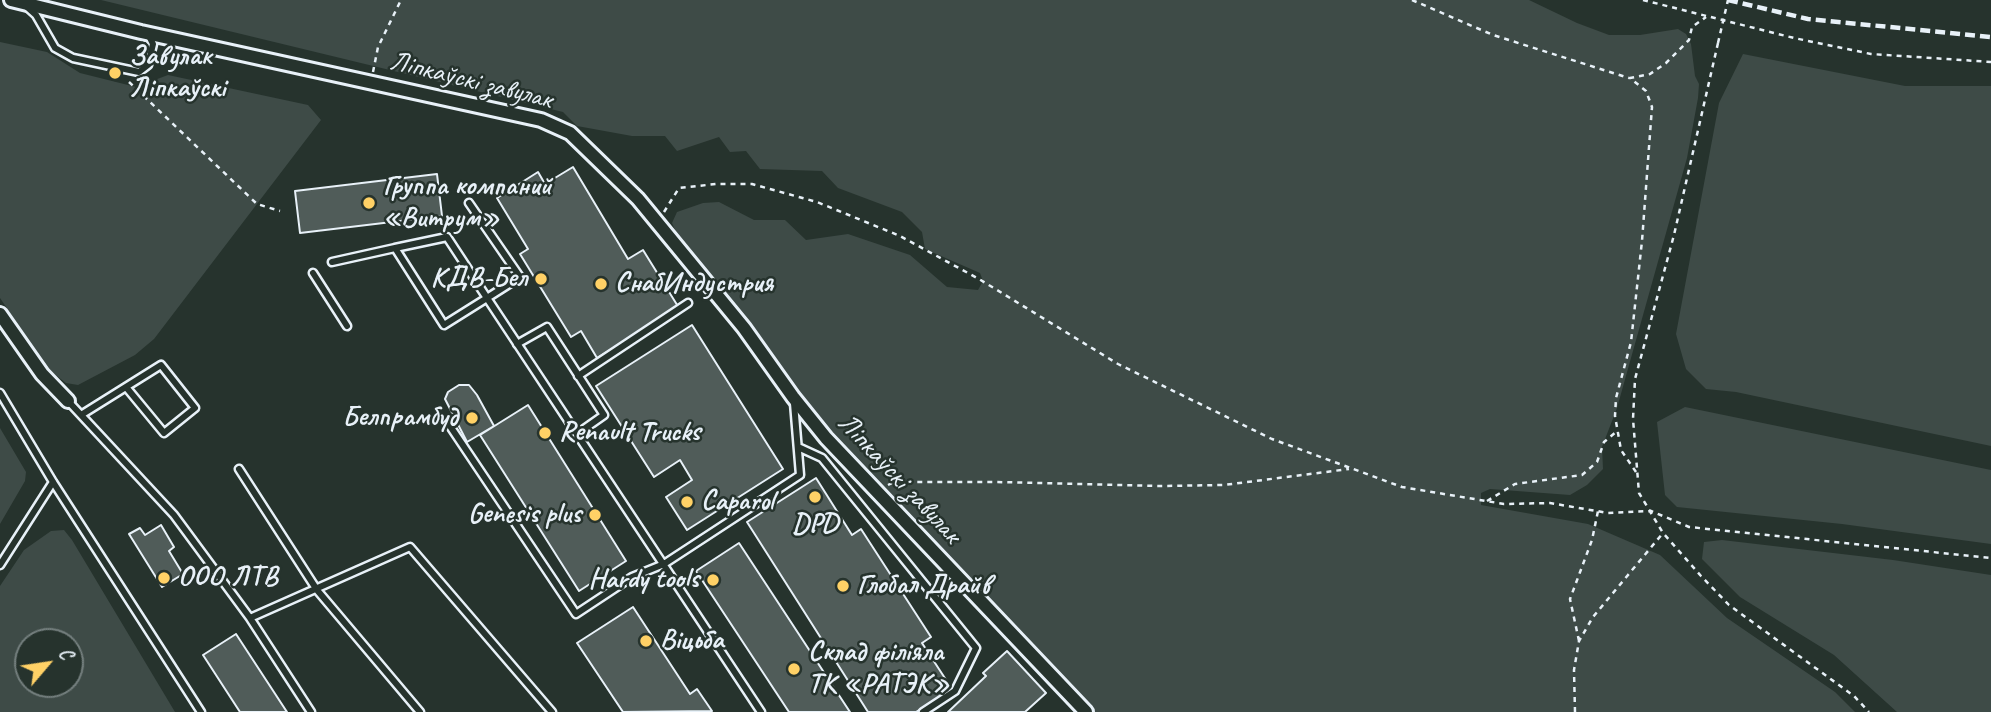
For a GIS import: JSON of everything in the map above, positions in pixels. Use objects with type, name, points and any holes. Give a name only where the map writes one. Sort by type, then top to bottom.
[{"type":"street","name":"Ліпкаўскі завулак","points":[[15,1],[141,32],[541,120],[570,133],[629,189],[744,328],[826,438],[1086,712]]},
{"type":"street","points":[[0,314],[43,374],[68,401]]},
{"type":"lane","points":[[15,1],[36,15],[49,40],[63,54],[119,71],[137,72],[146,67],[152,41],[148,35],[141,32]]},
{"type":"lane","points":[[395,248],[444,326],[520,277],[469,203]]},
{"type":"lane","points":[[332,262],[447,237],[761,712]]},
{"type":"lane","points":[[313,273],[347,326]]},
{"type":"lane","points":[[578,376],[688,303]]},
{"type":"lane","points":[[517,344],[547,327],[604,415],[577,434]]},
{"type":"lane","points":[[81,415],[161,365],[195,408],[163,433],[126,387]]},
{"type":"lane","points":[[0,393],[53,482],[201,712]]},
{"type":"lane","points":[[450,426],[576,614],[632,577],[664,564],[800,475],[793,397]]},
{"type":"lane","points":[[68,401],[174,515],[250,618],[311,712]]},
{"type":"lane","points":[[798,447],[822,458],[976,648],[955,691],[923,712]]},
{"type":"lane","points":[[239,469],[317,590],[420,712]]},
{"type":"lane","points":[[0,565],[53,482]]},
{"type":"lane","points":[[250,618],[410,547],[552,712]]},
{"type":"path","points":[[371,81],[379,47],[401,0]]},
{"type":"path","points":[[1412,0],[1493,34],[1630,78],[1646,92],[1652,107],[1642,242],[1631,342],[1616,398],[1616,432],[1621,450],[1637,474]]},
{"type":"path","points":[[1643,0],[1871,54],[1991,62]]},
{"type":"path","points":[[1728,0],[1674,235],[1635,379],[1633,419],[1640,493],[1663,533],[1729,604],[1854,696],[1870,712]]},
{"type":"path","points":[[1630,78],[1650,74],[1666,63],[1689,40],[1692,27],[1706,16]]},
{"type":"path","points":[[119,71],[257,204],[280,211]]},
{"type":"path","points":[[657,223],[679,188],[752,184],[817,202],[900,236],[979,279],[1118,364],[1272,439],[1402,487],[1504,504],[1550,503],[1608,513],[1651,511],[1689,527],[1991,558]]},
{"type":"path","points":[[1486,501],[1515,484],[1582,475],[1597,462],[1604,442],[1616,432]]},
{"type":"path","points":[[875,491],[894,482],[1224,485],[1352,468]]},
{"type":"path","points":[[1579,641],[1570,599],[1592,540],[1598,511]]},
{"type":"path","points":[[1575,712],[1574,670],[1579,641],[1593,617],[1663,533]]},
{"type":"shaded area","points":[[101,0],[1529,0],[1609,35],[1640,35],[1678,29],[1686,34],[1691,44],[1695,76],[1699,84],[1698,98],[1687,158],[1617,408],[1602,447],[1603,469],[1587,485],[1570,495],[1490,489],[1481,493],[1481,505],[1588,524],[1660,555],[1727,618],[1835,692],[1855,712],[1091,712],[809,411],[672,223],[677,212],[703,203],[719,202],[754,220],[785,220],[806,240],[848,234],[910,255],[947,287],[978,290],[983,281],[980,273],[925,249],[922,232],[902,212],[838,188],[822,171],[760,169],[746,151],[730,152],[719,137],[677,151],[665,136],[632,136],[577,126],[563,112]]},
{"type":"shaded area","points":[[0,42],[47,52],[80,73],[136,87],[168,75],[308,105],[321,120],[154,339],[135,355],[78,385],[66,383],[49,370],[0,298]]},
{"type":"shaded area","points":[[1743,54],[1905,86],[1991,86],[1991,446],[1736,392],[1706,389],[1686,369],[1676,334],[1719,103]]},
{"type":"shaded area","points":[[1685,407],[1991,470],[1991,544],[1842,524],[1677,507],[1665,495],[1657,422]]},
{"type":"shaded area","points":[[0,428],[26,472],[25,481],[0,524]]},
{"type":"shaded area","points":[[64,530],[175,712],[0,712],[0,586],[24,550],[51,531]]},
{"type":"shaded area","points":[[1722,540],[1893,560],[1991,575],[1991,712],[1897,712],[1834,655],[1740,597],[1702,559],[1704,542]]},
{"type":"building","name":"СнабИндустрия","points":[[573,167],[628,259],[643,250],[679,308],[597,358],[581,331],[571,337],[520,254],[528,249],[497,198],[538,172],[545,184]]},
{"type":"building","name":"Группа компаний «Витрум»","points":[[437,174],[442,216],[300,233],[295,191]]},
{"type":"building","points":[[692,325],[783,469],[687,530],[666,497],[692,480],[680,460],[654,477],[596,386]]},
{"type":"building","name":"Белпрамбуд","points":[[459,385],[469,385],[494,426],[467,442],[445,399],[448,392]]},
{"type":"building","points":[[528,405],[626,561],[579,591],[480,435]]},
{"type":"building","name":"Глобал Драйв","points":[[816,478],[852,535],[861,529],[931,637],[922,643],[952,689],[916,712],[868,712],[747,522]]},
{"type":"building","points":[[161,525],[174,547],[169,551],[183,574],[162,587],[129,534],[140,528],[145,535]]},
{"type":"building","points":[[739,543],[850,712],[789,712],[696,571]]},
{"type":"building","points":[[633,607],[690,694],[697,689],[712,711],[623,712],[577,643]]},
{"type":"building","points":[[236,634],[287,712],[240,712],[203,655]]},
{"type":"building","points":[[1007,651],[1046,693],[1025,712],[948,712],[986,676],[983,673]]},
{"type":"railway","points":[[1728,0],[1808,19],[1991,37]]},
{"type":"place","name":"Завулак Ліпкаўскі","points":[[115,73]]},
{"type":"place","name":"Группа компаний «Витрум»","points":[[369,203]]},
{"type":"place","name":"КДВ-Бел","points":[[541,279]]},
{"type":"place","name":"СнабИндустрия","points":[[601,284]]},
{"type":"place","name":"Белпрамбуд","points":[[472,418]]},
{"type":"place","name":"Renault Trucks","points":[[545,433]]},
{"type":"place","name":"DPD","points":[[815,497]]},
{"type":"place","name":"Caparol","points":[[687,502]]},
{"type":"place","name":"Genesis plus","points":[[595,515]]},
{"type":"place","name":"ООО ЛТВ","points":[[164,578]]},
{"type":"place","name":"Hardy tools","points":[[713,580]]},
{"type":"place","name":"Глобал Драйв","points":[[843,586]]},
{"type":"place","name":"Віцьба","points":[[646,641]]},
{"type":"place","name":"Склад філіяла ТК «РАТЭК»","points":[[794,669]]}]
